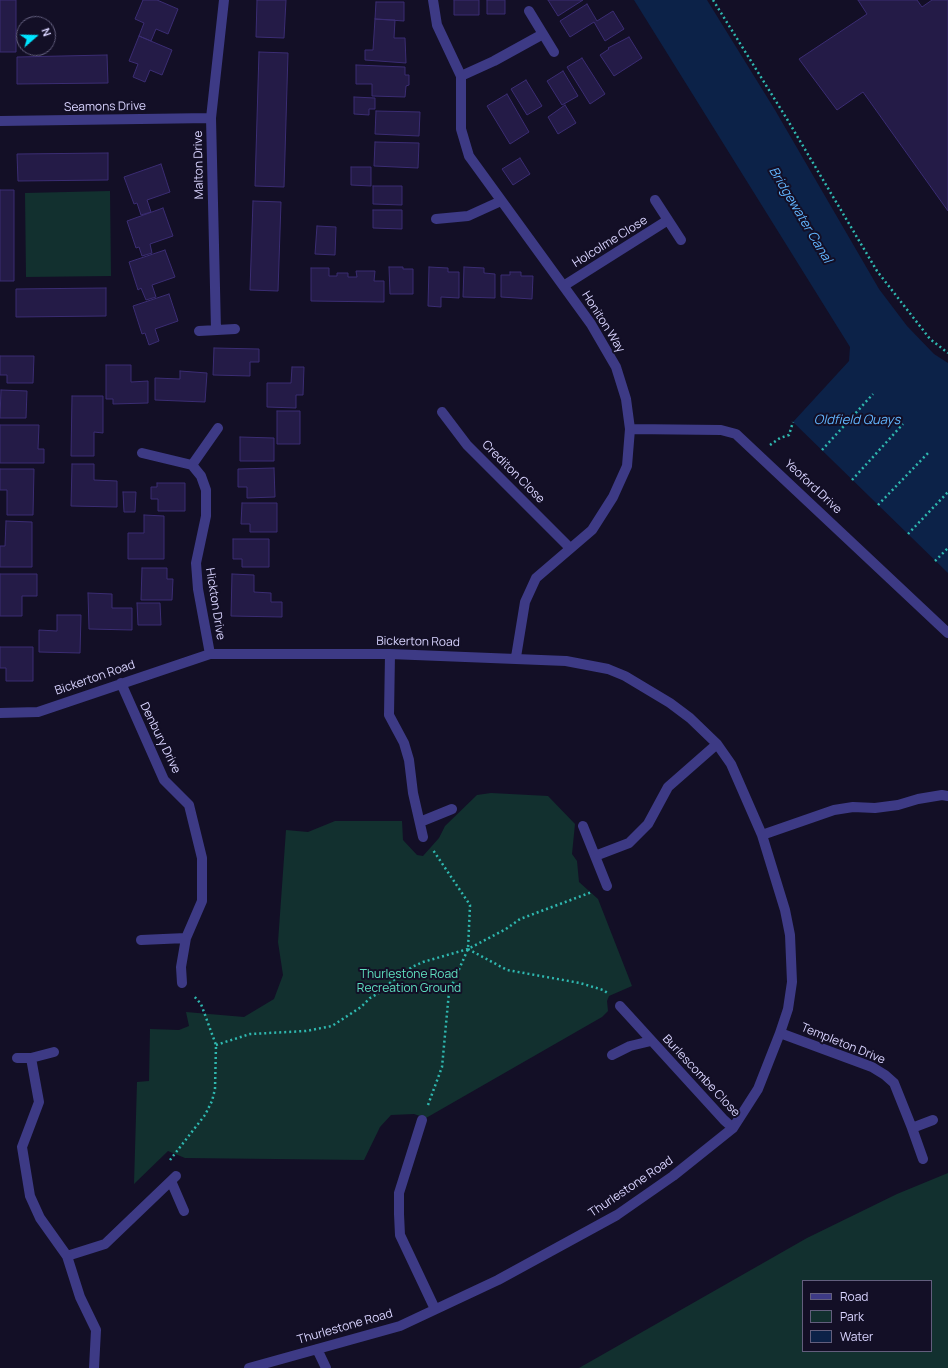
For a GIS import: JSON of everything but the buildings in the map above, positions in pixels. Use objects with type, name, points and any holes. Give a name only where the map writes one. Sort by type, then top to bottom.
[{"type":"street","name":"Malton Drive","points":[[216,330],[211,118],[224,0]]},
{"type":"street","name":"Honiton Way","points":[[433,0],[436,25],[461,76],[461,129],[469,156],[565,286],[591,324],[616,367],[626,399],[630,429],[627,466],[613,498],[592,530],[536,578],[525,602],[516,657]]},
{"type":"street","points":[[529,11],[554,52]]},
{"type":"street","points":[[461,76],[494,61],[543,34]]},
{"type":"street","name":"Seamons Drive","points":[[0,121],[211,118]]},
{"type":"street","points":[[655,200],[681,240]]},
{"type":"street","points":[[436,219],[468,216],[501,201]]},
{"type":"street","name":"Holcolme Close","points":[[565,286],[668,220]]},
{"type":"street","points":[[199,331],[235,329]]},
{"type":"street","name":"Crediton Close","points":[[442,412],[467,445],[570,548]]},
{"type":"street","points":[[142,453],[192,465],[218,428]]},
{"type":"street","name":"Yeoford Drive","points":[[630,429],[721,430],[736,434],[948,633]]},
{"type":"street","name":"Hickton Drive","points":[[192,465],[201,476],[206,490],[206,516],[196,563],[198,589],[210,654]]},
{"type":"street","name":"Bickerton Road","points":[[0,713],[38,712],[210,654],[390,654],[516,657],[566,660],[608,669],[625,676],[680,710],[717,744],[731,764],[762,835]]},
{"type":"street","points":[[390,654],[390,715],[404,743],[409,760],[413,793],[423,837]]},
{"type":"street","name":"Denbury Drive","points":[[121,683],[164,780],[189,805],[202,858],[202,901],[186,938],[181,967],[182,983]]},
{"type":"street","points":[[595,856],[629,843],[648,824],[668,787],[717,744]]},
{"type":"street","points":[[762,835],[834,810],[853,807],[875,808],[898,805],[918,799],[942,795],[948,796]]},
{"type":"street","points":[[420,822],[452,809]]},
{"type":"street","points":[[582,826],[607,886]]},
{"type":"street","name":"Thurlestone Road","points":[[249,1368],[400,1326],[498,1280],[617,1215],[673,1176],[733,1128],[758,1089],[788,1009],[792,982],[790,935],[785,910],[762,835]]},
{"type":"street","points":[[141,940],[186,938]]},
{"type":"street","name":"Burlescombe Close","points":[[620,1006],[733,1128]]},
{"type":"street","name":"Templeton Drive","points":[[780,1033],[872,1067],[885,1074],[894,1083],[923,1159]]},
{"type":"street","name":"Burlescombe Close","points":[[612,1055],[630,1046],[651,1041]]},
{"type":"street","points":[[16,1058],[32,1058],[54,1052]]},
{"type":"street","points":[[32,1058],[39,1102],[22,1147],[30,1196],[40,1218],[67,1256],[80,1297],[96,1330],[94,1368]]},
{"type":"street","points":[[422,1120],[398,1193],[398,1214],[400,1235],[436,1309]]},
{"type":"street","points":[[912,1128],[933,1120]]},
{"type":"street","points":[[67,1256],[105,1244],[173,1179],[184,1211]]},
{"type":"street","points":[[317,1349],[326,1368]]},
{"type":"path","points":[[713,0],[787,119],[877,271],[930,339],[948,353]]},
{"type":"path","points":[[822,450],[873,394]]},
{"type":"path","points":[[768,446],[780,438],[789,435],[793,422]]},
{"type":"path","points":[[852,480],[903,424]]},
{"type":"path","points":[[878,505],[930,451]]},
{"type":"path","points":[[908,534],[948,492]]},
{"type":"path","points":[[936,561],[948,548]]},
{"type":"path","points":[[422,1120],[442,1067],[449,992],[468,949],[470,905],[423,837]]},
{"type":"path","points":[[216,1045],[250,1034],[306,1031],[332,1026],[361,1007],[370,998],[382,991],[391,982],[412,967],[423,962],[468,949],[520,920],[607,886]]},
{"type":"path","points":[[468,949],[507,970],[541,975],[603,990],[615,998],[620,1006]]},
{"type":"path","points":[[173,1179],[168,1162],[175,1151],[205,1115],[212,1101],[216,1079],[214,1071],[216,1045],[202,1004],[182,983]]},
{"type":"green space","points":[[110,191],[111,276],[26,277],[25,193]]},
{"type":"green space","name":"Thurlestone Road Recreation Ground","points":[[491,793],[548,796],[575,824],[572,854],[577,861],[579,882],[598,899],[632,986],[609,996],[607,1001],[608,1011],[602,1017],[426,1118],[414,1114],[391,1115],[380,1127],[364,1160],[185,1158],[168,1151],[134,1184],[137,1082],[149,1081],[150,1029],[179,1030],[189,1026],[186,1012],[244,1017],[274,999],[283,975],[278,942],[286,830],[308,832],[335,821],[402,821],[403,840],[417,855],[423,856],[439,838],[445,826],[477,795]]},
{"type":"green space","points":[[948,1173],[948,1368],[579,1368],[807,1238],[897,1194]]},
{"type":"water","points":[[634,0],[707,0],[775,110],[879,289],[907,326],[934,354],[948,363],[948,573],[793,422],[849,361],[850,347]]},
{"type":"water label","name":"Bridgewater Canal","points":[[800,215]]},
{"type":"water label","name":"Oldfield Quays","points":[[857,420]]}]
